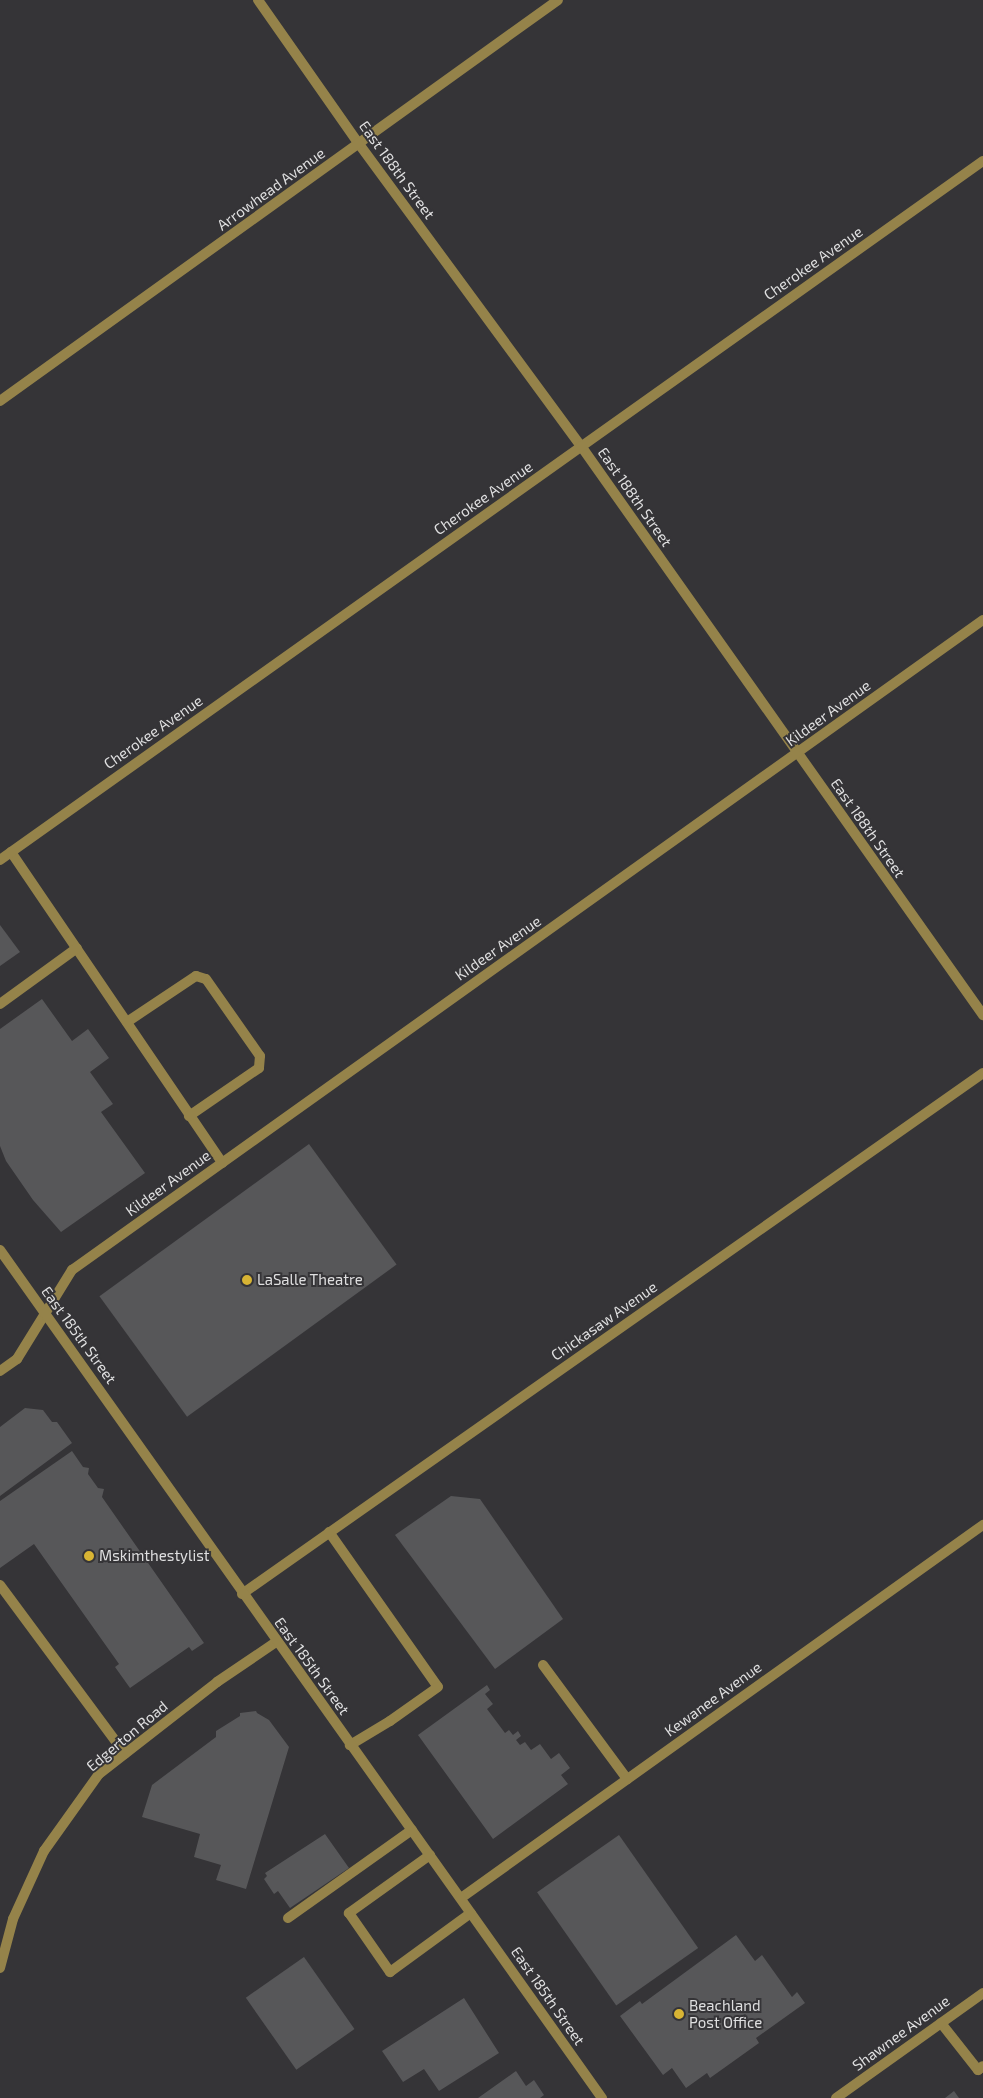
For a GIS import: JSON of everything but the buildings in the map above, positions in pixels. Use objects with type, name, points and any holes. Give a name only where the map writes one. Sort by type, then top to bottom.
[{"type":"street","name":"East 188th Street","points":[[258,0],[359,144],[581,446],[983,1015]]},
{"type":"street","name":"Arrowhead Avenue","points":[[0,401],[558,0]]},
{"type":"street","name":"Cherokee Avenue","points":[[0,860],[983,160]]},
{"type":"street","name":"Kildeer Avenue","points":[[0,1371],[17,1359],[46,1315],[72,1270],[983,620]]},
{"type":"street","points":[[11,852],[222,1164]]},
{"type":"street","points":[[0,1004],[77,948]]},
{"type":"street","points":[[127,1022],[196,976],[206,979],[260,1056],[259,1068],[190,1116]]},
{"type":"street","name":"Chickasaw Avenue","points":[[242,1594],[983,1073]]},
{"type":"street","name":"East 185th Street","points":[[0,1250],[276,1642],[461,1898],[602,2098]]},
{"type":"street","name":"Kewanee Avenue","points":[[461,1898],[983,1524]]},
{"type":"street","points":[[329,1532],[438,1688],[390,1721],[350,1745]]},
{"type":"street","points":[[0,1584],[125,1754]]},
{"type":"street","name":"Edgerton Road","points":[[0,1968],[14,1919],[44,1851],[99,1774],[217,1682],[276,1642]]},
{"type":"street","points":[[543,1665],[627,1779]]},
{"type":"street","points":[[288,1918],[412,1830]]},
{"type":"street","points":[[430,1855],[348,1913],[390,1972],[471,1913]]},
{"type":"street","name":"Shawnee Avenue","points":[[836,2098],[983,1993]]},
{"type":"street","points":[[941,2023],[978,2070],[983,2066]]},
{"type":"place","name":"LaSalle Theatre","points":[[247,1280]]},
{"type":"place","name":"Mskimthestylist","points":[[89,1556]]},
{"type":"place","name":"Beachland Post Office","points":[[679,2014]]}]
